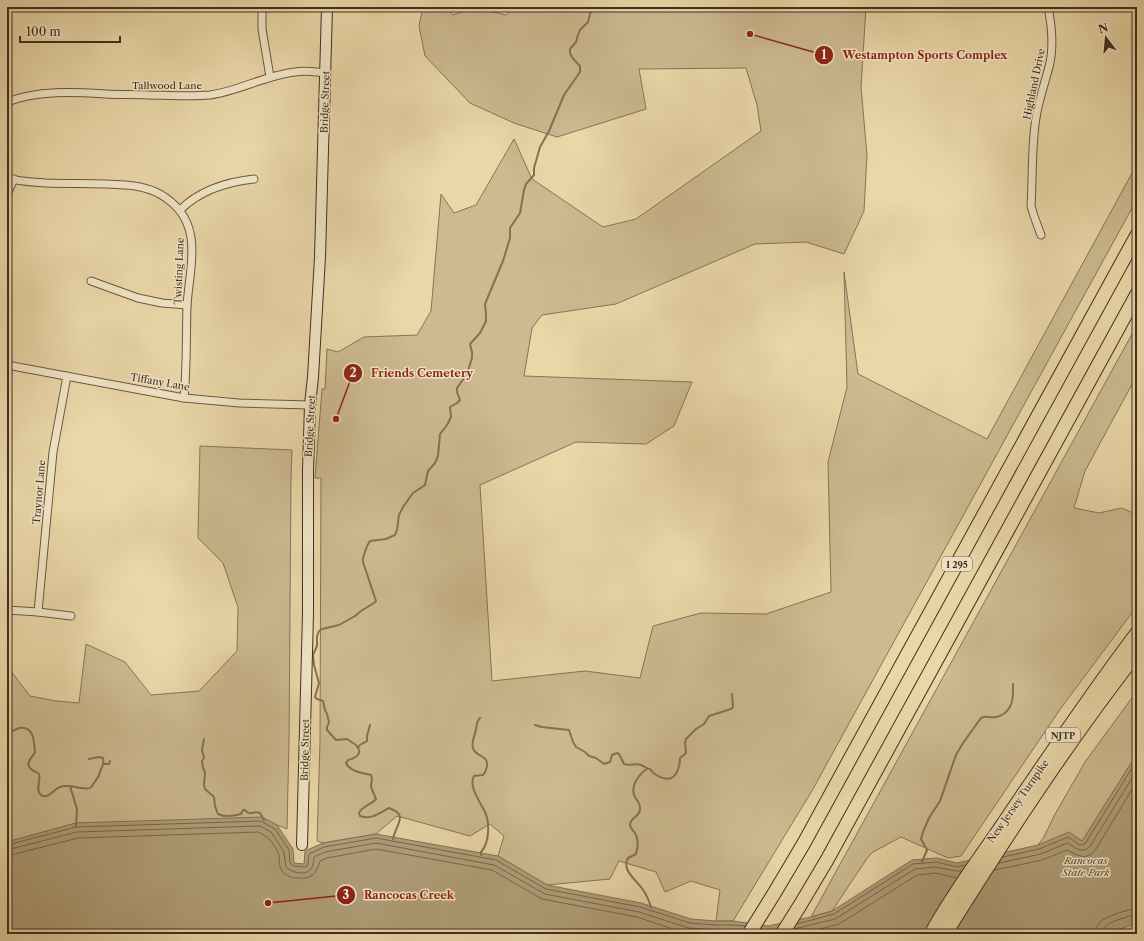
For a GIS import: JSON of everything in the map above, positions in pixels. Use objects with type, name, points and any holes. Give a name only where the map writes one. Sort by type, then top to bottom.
[{"type":"highway","name":"I 295","points":[[749,934],[804,843],[1137,235]]},
{"type":"highway","name":"I 295","points":[[782,934],[827,860],[1137,294]]},
{"type":"highway","name":"New Jersey Turnpike","points":[[931,934],[954,894],[992,838],[1069,727],[1137,633]]},
{"type":"highway","name":"New Jersey Turnpike","points":[[945,934],[1006,838],[1072,742],[1137,653]]},
{"type":"main road","name":"Bridge Street","points":[[302,845],[307,674],[310,405],[320,270],[327,7]]},
{"type":"street","points":[[258,7],[262,7],[262,29],[270,77]]},
{"type":"street","name":"Highland Drive","points":[[1041,235],[1031,206],[1034,135],[1037,112],[1052,52],[1052,37],[1048,7]]},
{"type":"street","name":"Tallwood Lane","points":[[7,102],[24,96],[60,92],[187,96],[210,95],[232,90],[270,77],[296,71],[326,73]]},
{"type":"street","points":[[7,194],[10,179]]},
{"type":"street","name":"Twisting Lane","points":[[10,179],[26,182],[127,185],[146,187],[163,195],[180,210],[190,228],[192,242],[187,305],[186,377],[184,398]]},
{"type":"street","points":[[180,210],[191,200],[210,189],[225,184],[254,179]]},
{"type":"street","points":[[91,281],[138,298],[162,303],[187,305]]},
{"type":"street","name":"Tiffany Lane","points":[[7,365],[184,398],[232,402],[310,405]]},
{"type":"street","name":"Traynor Lane","points":[[38,612],[53,452],[67,376]]},
{"type":"street","points":[[7,610],[71,616]]},
{"type":"green space","points":[[423,7],[447,7],[453,15],[474,7],[506,15],[515,7],[866,7],[861,87],[867,155],[864,211],[844,254],[806,242],[755,244],[616,304],[542,315],[532,328],[524,376],[692,382],[674,426],[646,444],[576,442],[480,485],[492,681],[585,671],[640,678],[653,626],[701,613],[766,614],[831,592],[828,462],[847,387],[844,272],[858,374],[987,439],[1137,164],[1137,199],[813,789],[733,921],[716,921],[720,890],[691,881],[665,892],[656,872],[619,861],[610,879],[547,885],[498,856],[504,836],[490,824],[470,836],[397,816],[376,834],[323,843],[317,841],[320,742],[321,478],[315,478],[322,389],[325,389],[327,349],[338,352],[364,337],[417,335],[431,311],[441,194],[454,213],[476,205],[514,139],[532,179],[603,227],[636,219],[761,131],[757,105],[746,68],[639,69],[646,109],[557,137],[514,123],[470,103],[425,56],[419,26]]},
{"type":"green space","points":[[1137,325],[1137,375],[1085,471],[1074,508],[1099,513],[1122,508],[1137,515],[1137,606],[1061,708],[961,856],[948,858],[901,837],[873,852],[868,857],[832,911],[811,917]]},
{"type":"green space","points":[[200,446],[292,450],[287,829],[277,825],[76,823],[7,842],[7,666],[30,696],[56,701],[79,703],[86,644],[125,662],[151,695],[199,691],[237,651],[238,607],[223,563],[198,538]]},
{"type":"green space","name":"Rancocas State Park","points":[[1137,691],[1137,934],[1077,934],[1040,844],[1038,845],[1044,837],[1054,816],[1085,762]]},
{"type":"water","points":[[1131,763],[1137,764],[1137,923],[1106,934],[7,934],[7,842],[76,823],[262,817],[277,825],[293,849],[294,863],[304,864],[305,851],[323,843],[376,834],[498,856],[547,885],[641,903],[691,919],[733,921],[768,926],[832,911],[912,860],[937,858],[957,863],[1038,845],[1069,832],[1082,841]]},
{"type":"waterway","points":[[358,748],[347,739],[336,740],[327,730],[329,722],[323,701],[315,697],[319,683],[313,655],[317,646],[317,636],[319,631],[322,629],[339,625],[376,601],[363,562],[367,546],[370,541],[386,539],[395,535],[399,515],[403,507],[413,493],[425,485],[428,471],[435,463],[438,456],[440,434],[451,417],[450,407],[460,400],[457,388],[467,374],[472,358],[470,344],[480,333],[486,321],[485,304],[503,261],[510,238],[510,228],[520,213],[526,184],[534,175],[534,168],[540,147],[549,131],[564,95],[580,72],[580,66],[571,56],[570,49],[576,42],[580,30],[588,22],[591,10],[594,7]]},
{"type":"waterway","points":[[922,862],[927,850],[921,839],[923,832],[929,818],[940,801],[956,755],[981,718],[998,717],[1008,710],[1012,700],[1013,684]]},
{"type":"waterway","points":[[535,725],[569,730],[576,747],[604,764],[610,762],[612,755],[617,753],[624,764],[641,765],[647,769],[650,769],[660,777],[667,779],[675,775],[679,766],[680,758],[686,753],[686,739],[696,729],[704,724],[709,716],[731,709],[733,707],[732,694]]},
{"type":"waterway","points":[[480,718],[477,723],[473,748],[486,760],[487,766],[483,775],[474,776],[472,784],[486,815],[488,825],[486,843],[481,855]]},
{"type":"waterway","points":[[370,725],[367,741],[359,746],[359,753],[357,756],[348,760],[346,763],[350,768],[361,773],[371,775],[372,778],[371,787],[376,799],[360,811],[360,816],[372,817],[389,808],[395,811],[400,817],[393,839]]},
{"type":"waterway","points":[[7,731],[24,728],[28,729],[32,735],[35,752],[28,765],[39,774],[38,790],[41,795],[49,795],[58,788],[64,786],[84,789],[91,787],[98,777],[103,764],[103,758],[99,757],[89,759]]},
{"type":"waterway","points":[[204,739],[202,750],[204,758],[202,761],[205,772],[204,785],[205,789],[214,797],[218,814],[226,816],[235,815],[241,814],[243,810],[245,810],[249,813],[260,813],[264,820]]},
{"type":"waterway","points":[[104,764],[109,764],[110,761]]},
{"type":"waterway","points":[[647,769],[639,777],[633,791],[639,803],[640,810],[631,821],[630,825],[638,840],[638,846],[636,854],[628,858],[626,863],[628,871],[648,898],[651,907]]},
{"type":"waterway","points":[[70,786],[77,809],[76,826]]},
{"type":"place","name":"Westampton Sports Complex","points":[[750,34]]},
{"type":"place","name":"Friends Cemetery","points":[[336,419]]},
{"type":"place","name":"Rancocas Creek","points":[[268,903]]}]
